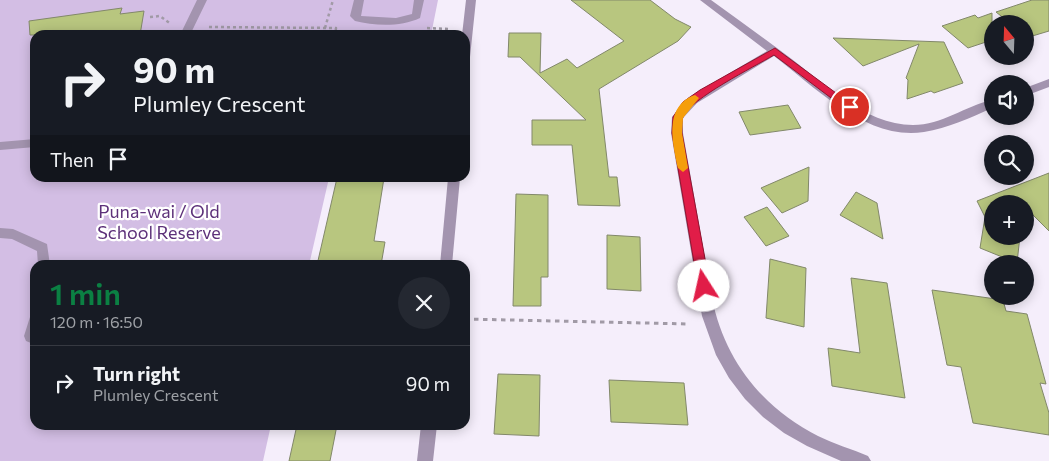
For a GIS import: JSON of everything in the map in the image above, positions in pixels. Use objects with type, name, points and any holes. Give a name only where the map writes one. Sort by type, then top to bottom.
[{"type":"street","points":[[187,30],[202,0]]},
{"type":"street","points":[[359,0],[355,16],[358,19],[384,20],[412,20],[417,16],[419,0]]},
{"type":"street","points":[[468,30],[471,0]]},
{"type":"street","points":[[705,0],[850,107],[890,126],[912,129],[924,128],[947,122],[984,107]]},
{"type":"street","points":[[775,51],[693,100],[678,117],[677,133],[711,324],[727,362],[748,393],[778,421],[836,453],[863,461]]},
{"type":"street","points":[[1034,89],[1049,83]]},
{"type":"street","points":[[0,146],[30,143]]},
{"type":"street","points":[[446,260],[454,182]]},
{"type":"street","points":[[0,233],[13,234],[42,248],[43,260]]},
{"type":"street","points":[[425,461],[428,430]]},
{"type":"path","points":[[325,28],[332,0]]},
{"type":"path","points":[[150,17],[160,16],[173,26],[184,30]]},
{"type":"path","points":[[233,30],[336,28],[336,30]]},
{"type":"path","points":[[470,319],[711,324]]},
{"type":"green space","name":"Puna-wai / Old School Reserve","points":[[0,0],[438,0],[432,30],[30,30],[30,182],[328,182],[310,260],[30,260],[30,430],[270,430],[263,461],[0,461]]},
{"type":"building","points":[[571,0],[650,0],[675,19],[691,27],[678,41],[599,89],[609,177],[617,177],[620,206],[578,205],[572,145],[532,145],[532,120],[586,120],[520,57],[508,57],[509,33],[541,33],[540,73],[567,59],[577,68],[624,41]]},
{"type":"building","points":[[1032,0],[1049,0],[1049,31],[1034,36],[1034,15],[1000,15],[996,12]]},
{"type":"building","points":[[122,8],[120,14],[144,11],[141,30],[30,30],[30,35],[29,21]]},
{"type":"building","points":[[975,15],[978,18],[984,16],[984,43],[968,48],[942,26]]},
{"type":"building","points":[[833,38],[944,42],[963,83],[934,93],[931,91],[907,99],[908,80],[906,78],[919,44],[863,66]]},
{"type":"building","points":[[788,105],[801,128],[750,135],[739,112]]},
{"type":"building","points":[[809,167],[808,201],[782,213],[761,188]]},
{"type":"building","points":[[1049,173],[1049,231],[1034,216],[1034,195],[992,195],[1018,185],[1034,185],[1034,179]]},
{"type":"building","points":[[336,182],[383,182],[374,241],[385,242],[382,260],[318,260]]},
{"type":"building","points":[[856,192],[877,203],[883,239],[840,215]]},
{"type":"building","points":[[516,194],[548,195],[548,277],[541,277],[541,306],[513,306]]},
{"type":"building","points":[[984,198],[984,215],[977,201]]},
{"type":"building","points":[[767,207],[789,236],[766,246],[744,217]]},
{"type":"building","points":[[984,223],[984,245],[1019,245],[1018,255],[997,255],[980,248]]},
{"type":"building","points":[[607,235],[640,237],[641,291],[607,289]]},
{"type":"building","points":[[770,259],[806,268],[804,327],[766,318]]},
{"type":"building","points":[[851,278],[887,283],[905,398],[832,386],[828,348],[860,353]]},
{"type":"building","points":[[932,290],[984,297],[984,305],[1004,305],[1006,311],[1027,314],[1046,384],[1040,383],[1049,413],[1049,435],[973,423],[961,367],[947,365]]},
{"type":"building","points":[[498,374],[540,375],[539,436],[494,434]]},
{"type":"building","points":[[609,380],[684,383],[688,425],[611,422]]},
{"type":"building","points":[[296,430],[336,430],[330,461],[289,461]]},
{"type":"slow traffic","points":[[683,168],[677,133],[678,117],[695,98]]},
{"type":"route","points":[[704,286],[677,133],[678,117],[687,105],[704,92],[775,51],[850,107]]}]
